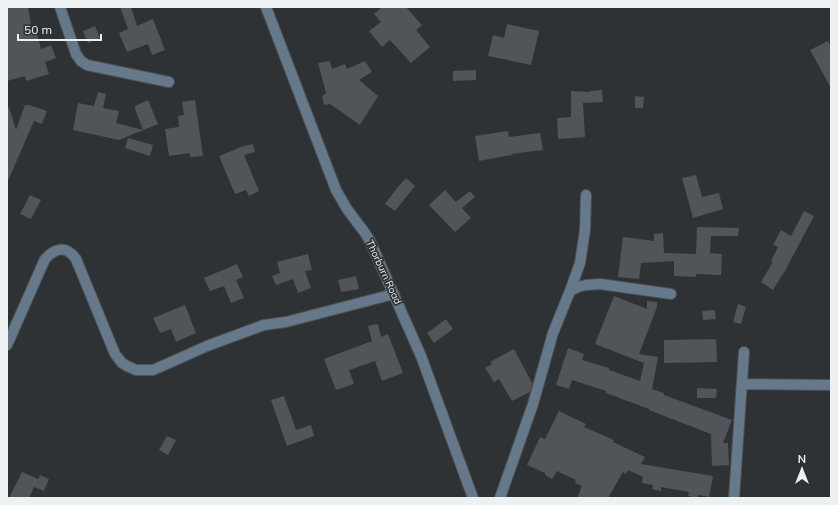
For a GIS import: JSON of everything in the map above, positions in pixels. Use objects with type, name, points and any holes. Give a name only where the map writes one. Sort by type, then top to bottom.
[{"type":"street","points":[[60,7],[73,47],[81,61],[87,65],[169,82]]},
{"type":"street","name":"Thorburn Road","points":[[266,7],[336,190],[347,209],[370,241],[394,294],[421,356],[474,498]]},
{"type":"street","points":[[500,498],[533,404],[553,333],[580,263],[584,243],[586,195]]},
{"type":"street","points":[[7,345],[45,259],[56,250],[65,250],[72,253],[76,259],[115,354],[122,363],[136,370],[153,370],[207,346],[264,325],[286,322],[394,294]]},
{"type":"street","points":[[570,291],[586,285],[600,284],[671,294]]},
{"type":"street","points":[[734,498],[744,352]]},
{"type":"street","points":[[742,384],[831,385]]},
{"type":"building","points":[[7,7],[28,7],[33,36],[37,34],[41,49],[51,45],[56,58],[45,62],[49,74],[26,81],[25,76],[7,81]]},
{"type":"building","points":[[120,7],[131,7],[137,26],[153,19],[165,50],[152,55],[148,44],[127,52],[119,33],[128,29]]},
{"type":"building","points":[[382,7],[406,7],[422,25],[416,30],[430,47],[411,63],[390,40],[382,47],[369,31],[381,22],[374,14]]},
{"type":"building","points":[[507,24],[539,31],[531,65],[488,56],[493,35],[504,38]]},
{"type":"building","points":[[95,26],[100,38],[88,43],[83,31]]},
{"type":"building","points":[[828,41],[831,47],[831,88],[810,50]]},
{"type":"building","points":[[330,61],[332,69],[345,64],[347,69],[365,61],[372,72],[359,80],[378,96],[360,125],[330,104],[324,105],[322,96],[326,93],[318,63]]},
{"type":"building","points":[[476,70],[476,80],[453,81],[453,71]]},
{"type":"building","points":[[602,90],[603,102],[583,103],[585,137],[558,139],[557,118],[571,117],[571,91],[590,92],[589,91]]},
{"type":"building","points":[[98,92],[106,94],[103,108],[119,111],[116,123],[143,130],[135,106],[148,100],[158,124],[119,140],[73,130],[78,103],[94,106]]},
{"type":"building","points":[[635,96],[644,97],[643,108],[635,108]]},
{"type":"building","points":[[195,100],[203,156],[190,157],[190,153],[169,156],[165,129],[179,127],[178,116],[184,115],[182,102]]},
{"type":"building","points":[[25,105],[47,111],[42,124],[34,121],[7,183],[7,108],[9,107],[16,130]]},
{"type":"building","points":[[508,131],[509,137],[540,133],[543,150],[511,154],[512,155],[479,161],[475,136]]},
{"type":"building","points":[[128,138],[153,145],[150,156],[125,148]]},
{"type":"building","points":[[253,144],[255,152],[244,155],[259,191],[249,196],[246,190],[235,194],[219,156]]},
{"type":"building","points":[[696,175],[702,197],[719,193],[723,209],[693,218],[682,178]]},
{"type":"building","points":[[406,178],[415,186],[395,211],[385,204]]},
{"type":"building","points":[[445,190],[456,202],[470,191],[475,197],[462,208],[471,218],[455,232],[429,205]]},
{"type":"building","points":[[30,195],[41,200],[31,219],[20,214]]},
{"type":"building","points":[[804,211],[814,216],[773,290],[761,282],[773,262],[771,261],[778,247],[773,245],[781,230],[791,236]]},
{"type":"building","points":[[697,227],[739,228],[738,236],[711,236],[710,253],[722,254],[721,275],[696,274],[696,277],[674,276],[674,261],[641,263],[639,279],[618,277],[623,237],[654,241],[654,234],[663,233],[664,253],[696,254]]},
{"type":"building","points":[[308,254],[312,270],[305,271],[311,288],[298,293],[293,279],[276,285],[272,276],[280,273],[277,262]]},
{"type":"building","points":[[237,264],[243,277],[236,280],[244,298],[231,303],[224,286],[210,291],[204,278]]},
{"type":"building","points":[[356,276],[359,289],[341,292],[338,280]]},
{"type":"building","points":[[614,296],[647,309],[647,301],[657,302],[657,307],[639,354],[658,357],[652,389],[664,393],[664,395],[732,420],[723,443],[728,443],[729,465],[712,466],[711,434],[606,393],[606,391],[572,380],[569,389],[556,385],[568,348],[584,354],[582,360],[609,368],[609,370],[640,381],[644,363],[595,344]]},
{"type":"building","points":[[738,304],[746,307],[741,324],[733,322]]},
{"type":"building","points":[[185,305],[196,333],[176,342],[171,329],[160,333],[153,318]]},
{"type":"building","points":[[715,310],[716,319],[703,320],[702,311]]},
{"type":"building","points":[[446,319],[453,329],[434,343],[427,333]]},
{"type":"building","points":[[378,324],[381,337],[388,334],[403,373],[382,381],[375,361],[349,370],[354,384],[336,390],[324,359],[372,341],[368,326]]},
{"type":"building","points":[[716,339],[717,362],[664,363],[664,340]]},
{"type":"building","points":[[514,349],[532,383],[530,392],[512,401],[499,379],[494,382],[485,368],[492,364],[490,362]]},
{"type":"building","points":[[697,388],[717,389],[716,398],[697,398]]},
{"type":"building","points":[[284,396],[296,430],[311,425],[314,436],[287,446],[271,400]]},
{"type":"building","points":[[559,411],[586,424],[584,427],[614,440],[613,442],[645,457],[641,464],[713,476],[709,497],[698,495],[697,498],[688,496],[689,492],[661,487],[661,491],[652,489],[653,485],[642,483],[643,477],[628,470],[626,474],[623,472],[608,498],[577,498],[582,486],[575,483],[576,480],[557,471],[552,479],[545,475],[545,473],[527,465],[540,437],[545,439]]},
{"type":"building","points":[[167,436],[176,440],[168,455],[159,450]]},
{"type":"building","points":[[22,472],[38,479],[40,475],[49,479],[44,491],[34,487],[29,498],[9,498]]}]
